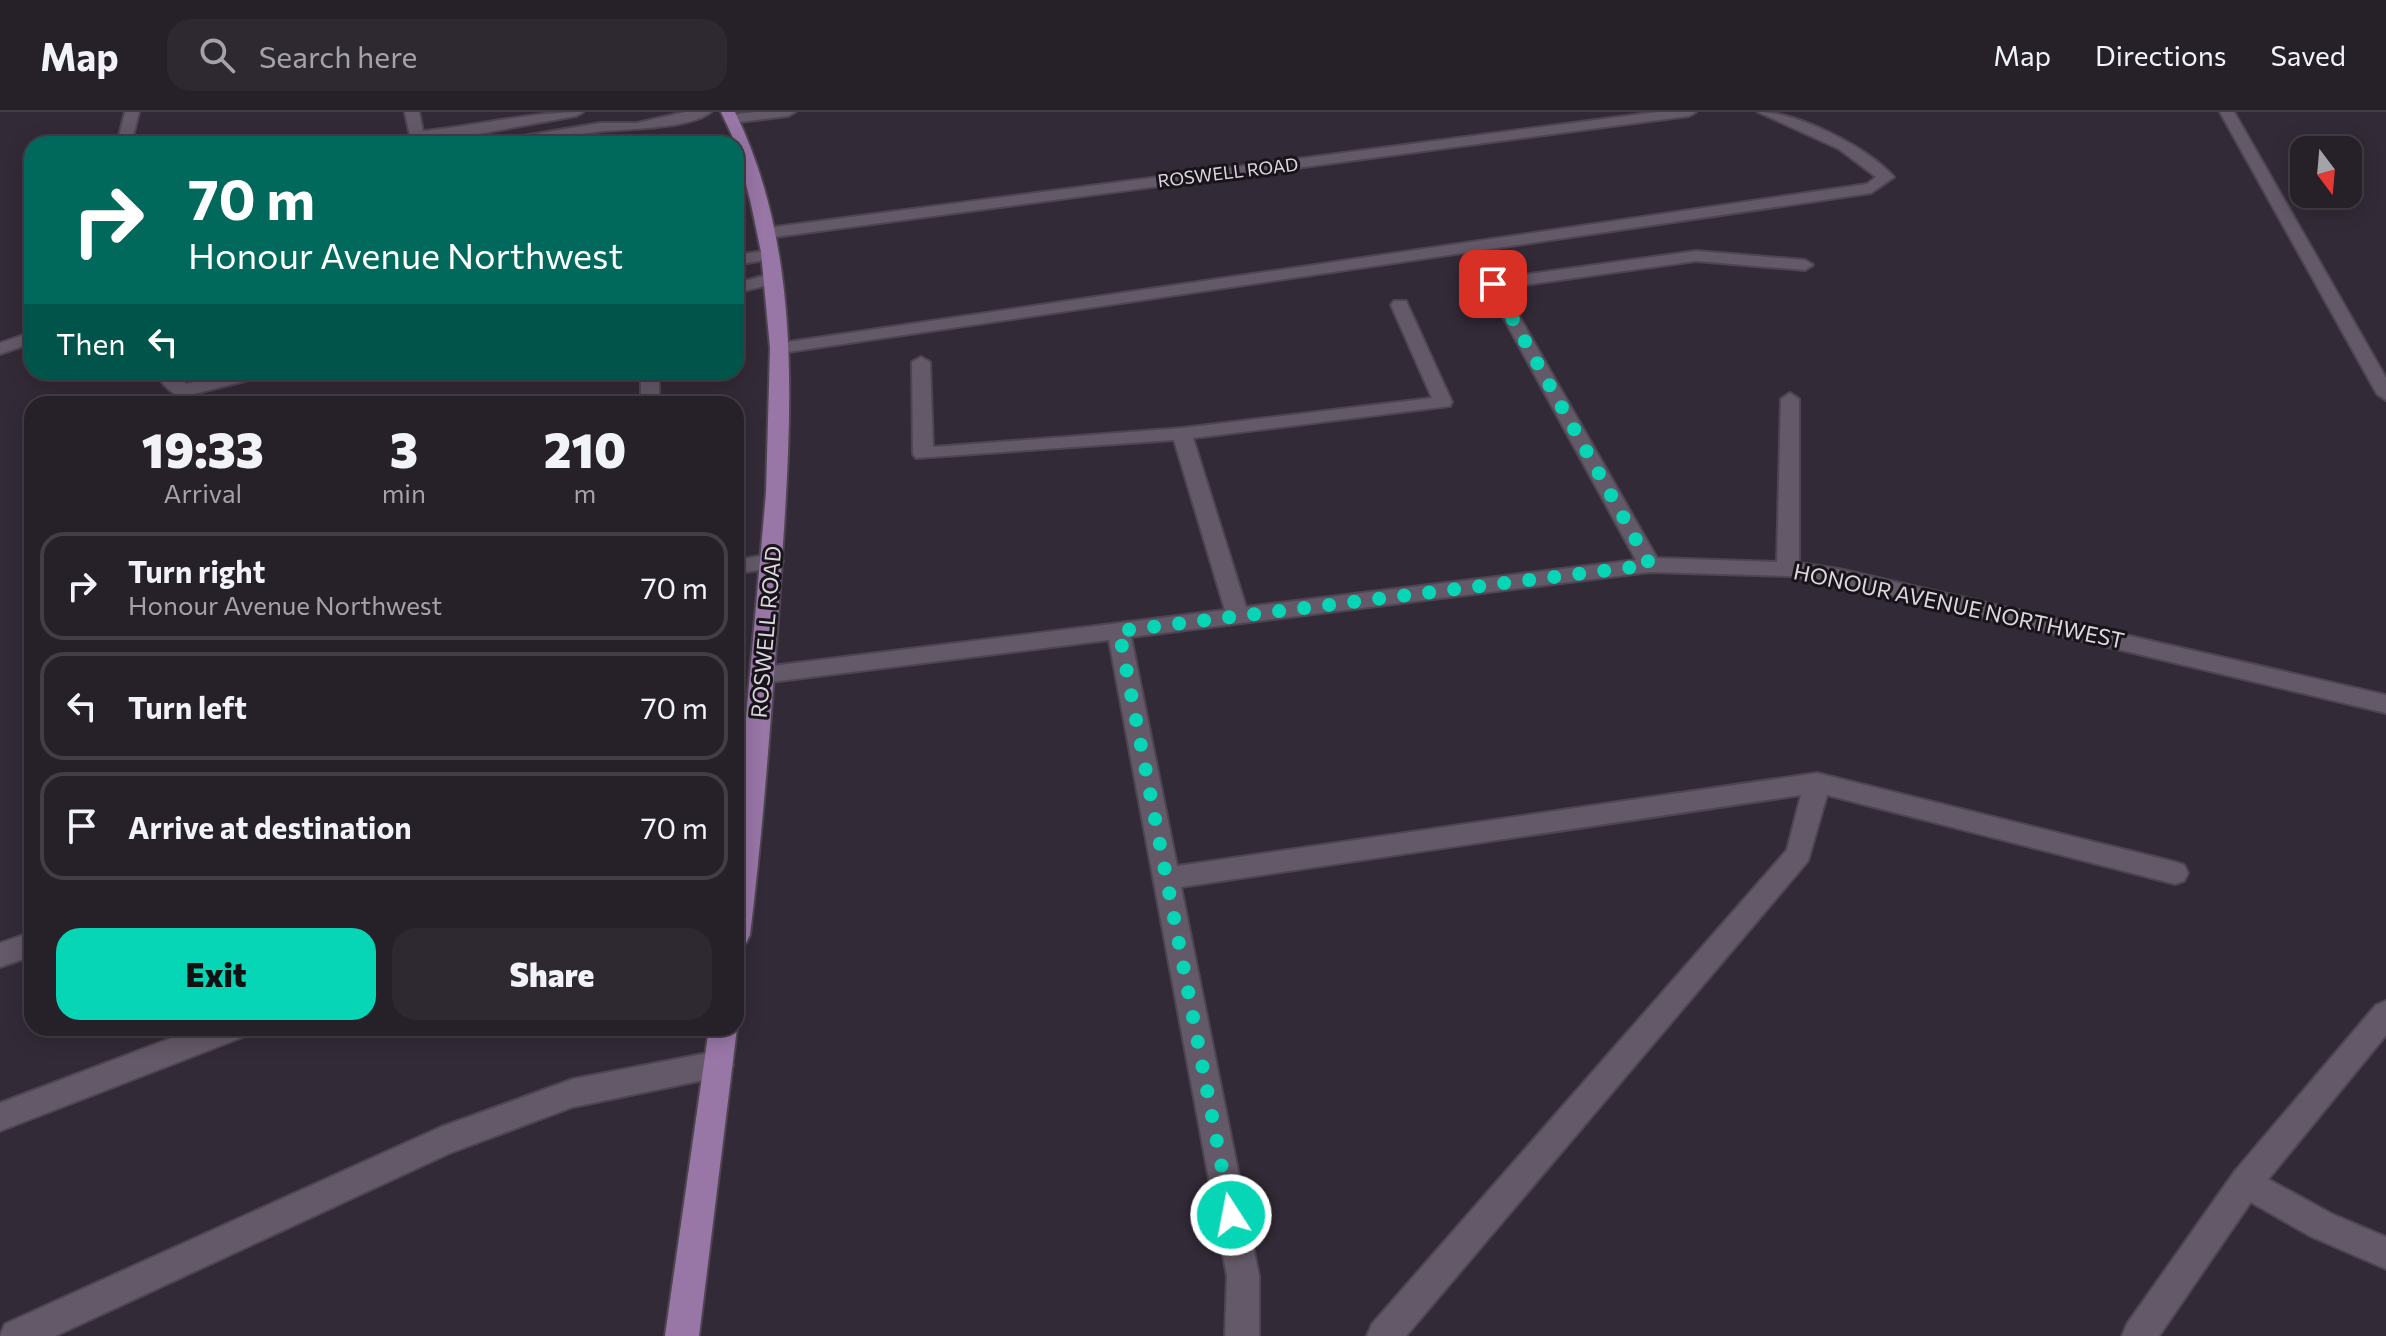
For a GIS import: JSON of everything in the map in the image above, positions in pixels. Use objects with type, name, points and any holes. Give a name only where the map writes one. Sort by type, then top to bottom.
[{"type":"main road","name":"ROSWELL ROAD","points":[[730,116],[738,136]]},
{"type":"main road","name":"ROSWELL ROAD","points":[[744,153],[767,233],[774,278],[783,392],[763,675],[745,771]]},
{"type":"main road","points":[[682,1336],[722,1036]]},
{"type":"street","points":[[126,136],[132,112]]},
{"type":"street","points":[[412,112],[417,136],[473,131],[576,112]]},
{"type":"street","points":[[547,136],[600,127],[637,127],[704,112]]},
{"type":"street","name":"ROSWELL ROAD","points":[[730,116],[788,112]]},
{"type":"street","name":"ROSWELL ROAD","points":[[767,233],[1689,112]]},
{"type":"street","points":[[781,348],[1799,200],[1871,188],[1886,177],[1844,146],[1765,112]]},
{"type":"street","points":[[2227,112],[2386,394]]},
{"type":"street","points":[[637,127],[640,136]]},
{"type":"street","points":[[744,259],[770,255]]},
{"type":"street","points":[[1650,565],[1493,284],[1696,256],[1805,265]]},
{"type":"street","points":[[744,286],[774,278]]},
{"type":"street","points":[[921,362],[923,454],[1182,434],[1443,402],[1400,305]]},
{"type":"street","points":[[0,349],[24,340]]},
{"type":"street","points":[[171,380],[182,391],[227,380]]},
{"type":"street","points":[[1788,569],[1790,399]]},
{"type":"street","points":[[1182,434],[1238,616]]},
{"type":"street","points":[[744,566],[772,561]]},
{"type":"street","name":"HONOUR AVENUE NORTHWEST","points":[[763,675],[1650,565],[1788,569],[1839,576],[2386,704]]},
{"type":"street","points":[[1119,631],[1243,1276],[1242,1336]]},
{"type":"street","points":[[1166,878],[1817,783],[2175,873]]},
{"type":"street","points":[[1384,1336],[1799,854],[1817,783]]},
{"type":"street","points":[[0,955],[24,947]]},
{"type":"street","points":[[2139,1336],[2246,1182],[2386,1014]]},
{"type":"street","points":[[0,1117],[212,1036]]},
{"type":"street","points":[[17,1336],[441,1142],[573,1093],[718,1065]]},
{"type":"street","points":[[2246,1182],[2321,1225],[2386,1253]]},
{"type":"route","points":[[1231,1215],[1119,631],[1650,565],[1493,284]]}]
